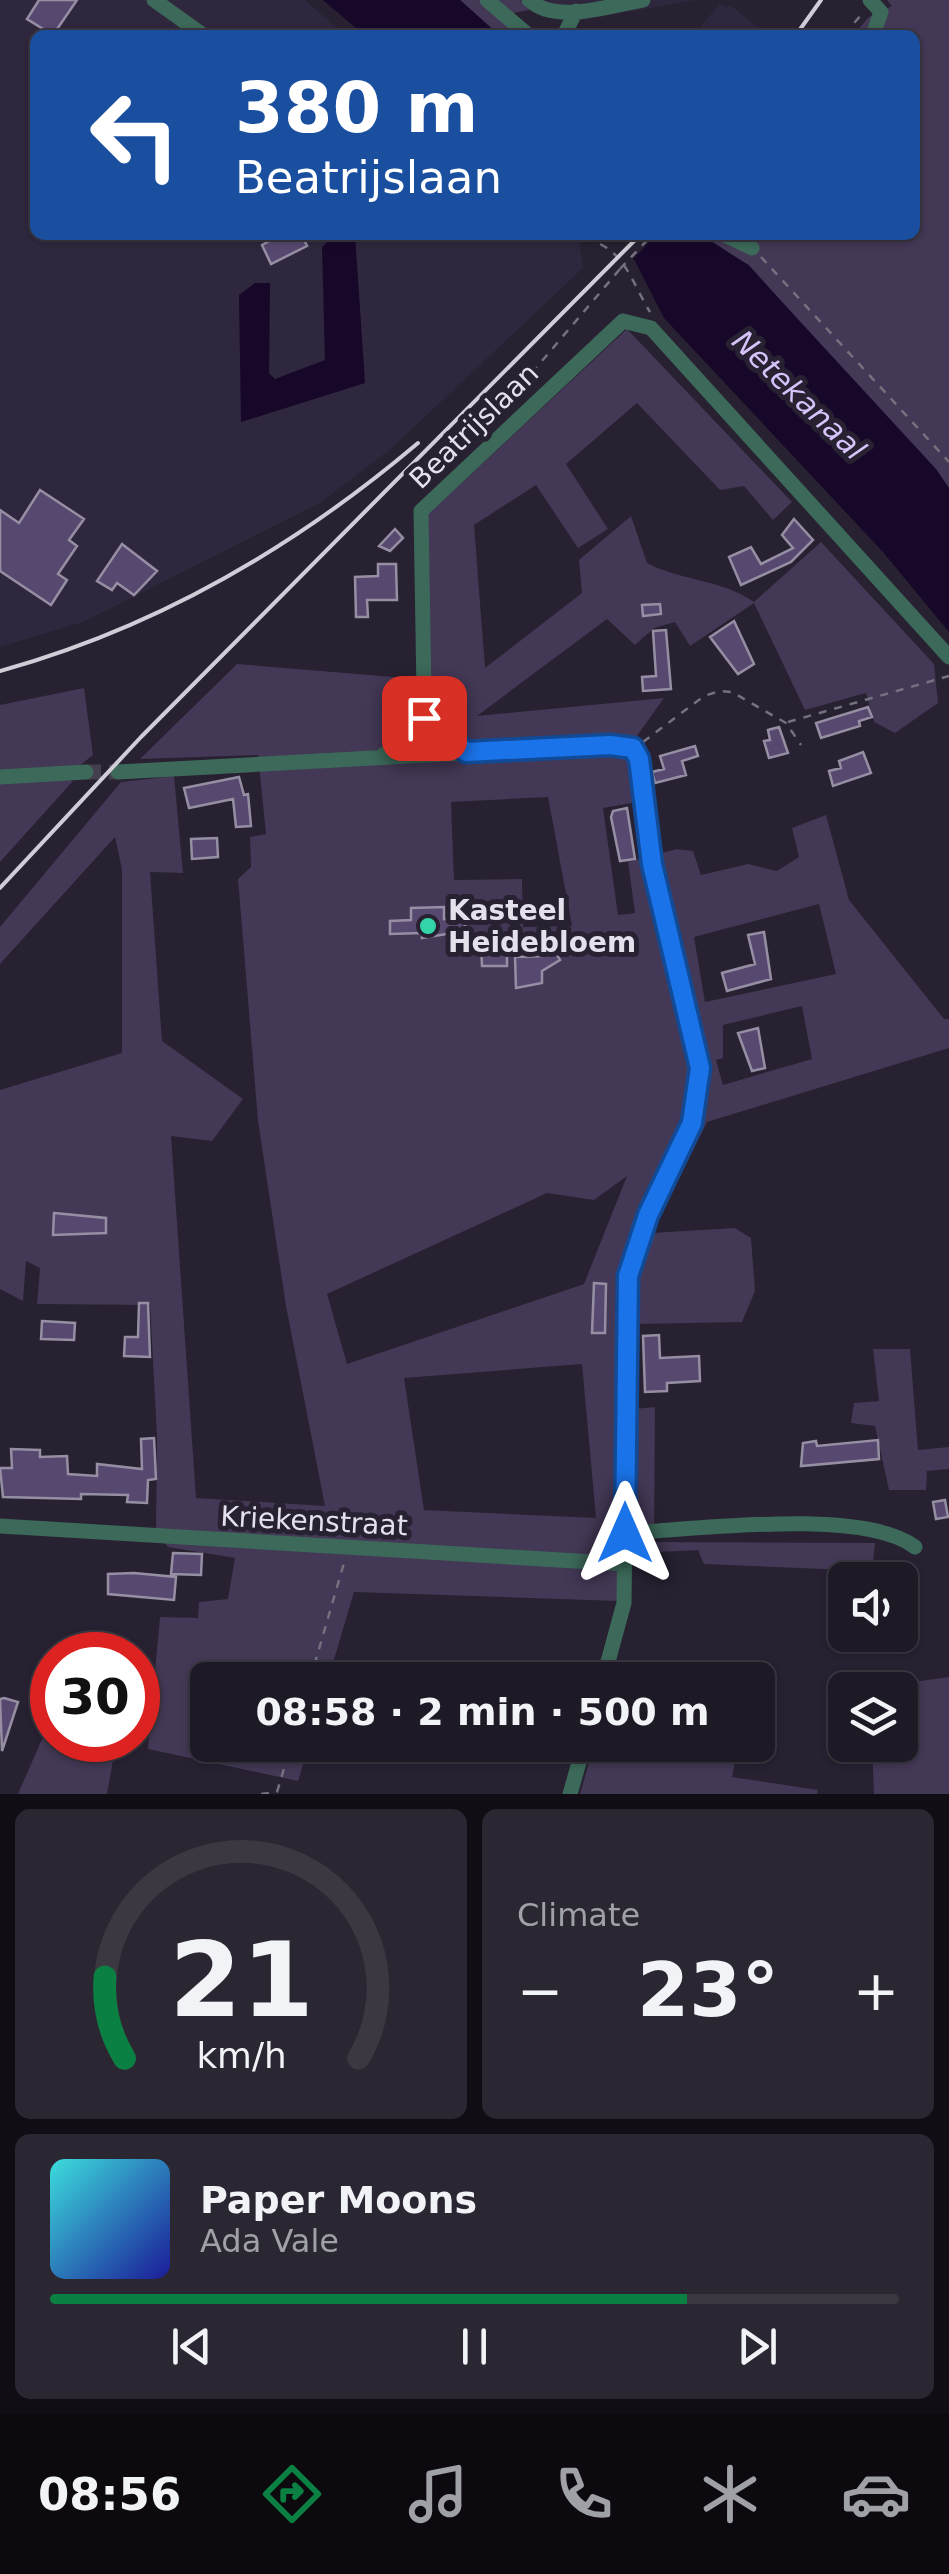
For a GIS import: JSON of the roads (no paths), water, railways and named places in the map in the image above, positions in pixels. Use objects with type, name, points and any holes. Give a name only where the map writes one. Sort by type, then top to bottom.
[{"type":"street","points":[[154,0],[196,30]]},
{"type":"street","points":[[487,0],[522,30]]},
{"type":"street","points":[[530,0],[545,10],[576,11],[643,0]]},
{"type":"street","points":[[871,1],[881,12],[875,30]]},
{"type":"street","points":[[566,30],[576,11]]},
{"type":"street","name":"Beatrijslaan","points":[[425,754],[421,510],[623,321],[651,328],[949,657]]},
{"type":"street","points":[[381,758],[408,738],[424,716],[466,752]]},
{"type":"street","points":[[118,772],[610,745],[633,748],[641,767],[652,864],[700,1068],[692,1123],[648,1215],[628,1276],[624,1604],[607,1662]]},
{"type":"street","points":[[0,777],[86,772]]},
{"type":"street","points":[[625,1533],[835,1524],[876,1531],[915,1547]]},
{"type":"street","name":"Kriekenstraat","points":[[0,1526],[606,1566],[625,1564]]},
{"type":"street","points":[[570,1794],[579,1762]]},
{"type":"water","points":[[323,0],[460,0],[493,30],[358,30]]},
{"type":"water","points":[[330,240],[355,240],[365,383],[241,422],[239,295],[255,283],[270,283],[269,373],[275,379],[325,360],[322,247]]},
{"type":"water","name":"Netekanaal","points":[[612,240],[710,240],[748,265],[936,469],[949,488],[949,632],[883,552],[664,318],[635,261]]},
{"type":"tunnel","points":[[86,772],[118,772]]},
{"type":"railway","points":[[800,30],[821,0]]},
{"type":"railway","points":[[0,888],[141,737],[635,240]]},
{"type":"railway","points":[[0,671],[114,632],[221,580],[323,516],[418,443]]},
{"type":"place","name":"Kasteel Heidebloem","points":[[428,926]]}]
